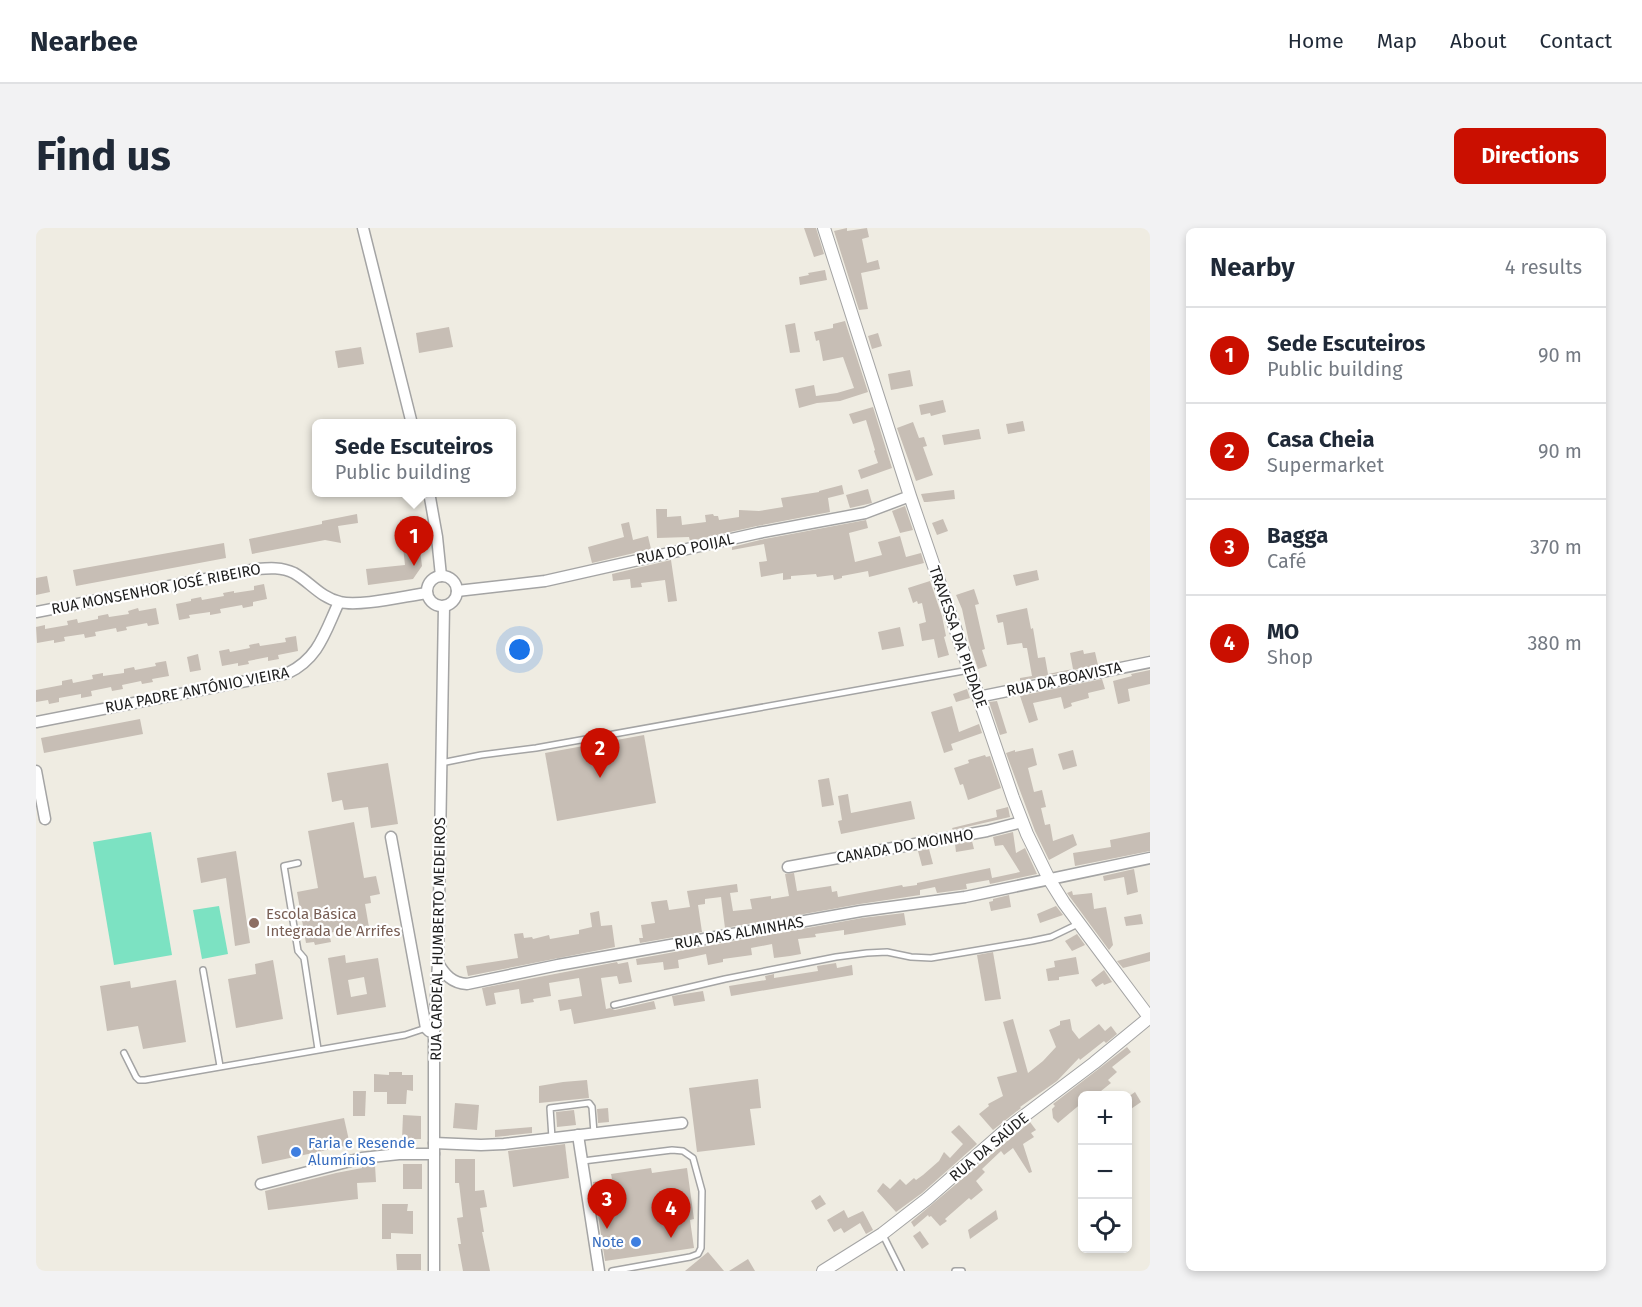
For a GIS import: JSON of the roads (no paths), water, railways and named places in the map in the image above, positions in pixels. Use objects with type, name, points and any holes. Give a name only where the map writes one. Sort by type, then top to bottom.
[{"type":"street","points":[[363,228],[411,419]]},
{"type":"street","name":"TRAVESSA DA PIEDADE","points":[[824,228],[910,496],[1022,822],[1049,879],[1150,1017]]},
{"type":"street","name":"RUA DO POIJAL","points":[[457,591],[545,581],[747,536],[865,513],[910,496]]},
{"type":"street","points":[[430,497],[441,576]]},
{"type":"street","name":"RUA MONSENHOR JOSÉ RIBEIRO","points":[[36,612],[257,569],[273,568],[294,573],[321,594],[339,602]]},
{"type":"street","points":[[441,576],[452,580],[457,591],[452,603],[438,606],[432,603],[427,587],[435,577],[441,576]]},
{"type":"street","points":[[339,602],[356,603],[427,593]]},
{"type":"street","name":"RUA PADRE ANTÓNIO VIEIRA","points":[[36,722],[288,674],[311,658],[339,602]]},
{"type":"street","name":"RUA CARDEAL HUMBERTO MEDEIROS","points":[[434,1271],[434,1148],[430,1030],[437,995],[444,606]]},
{"type":"street","name":"RUA DA BOAVISTA","points":[[978,697],[1150,662]]},
{"type":"street","points":[[36,771],[45,819]]},
{"type":"street","name":"CANADA DO MOINHO","points":[[788,867],[987,831],[1022,822]]},
{"type":"street","points":[[391,837],[421,999],[430,1030]]},
{"type":"street","name":"RUA DAS ALMINHAS","points":[[438,963],[445,975],[461,984],[467,984],[558,965],[861,911],[965,897],[1150,858]]},
{"type":"street","points":[[421,999],[437,995]]},
{"type":"street","name":"RUA DA SAÚDE","points":[[823,1271],[882,1234],[927,1199],[1008,1128],[1150,1017]]},
{"type":"street","points":[[261,1184],[362,1158],[434,1148],[504,1144],[682,1123]]},
{"type":"street","points":[[578,1135],[599,1271]]},
{"type":"lane","points":[[441,763],[970,670]]},
{"type":"lane","points":[[298,863],[284,866],[298,951],[304,958],[318,1049]]},
{"type":"lane","points":[[614,1005],[836,957],[887,952],[931,958],[1032,941],[1051,937],[1080,923]]},
{"type":"lane","points":[[204,970],[220,1066]]},
{"type":"lane","points":[[124,1053],[136,1077],[140,1080],[430,1030]]},
{"type":"lane","points":[[552,1138],[550,1108],[589,1103],[592,1107],[594,1133]]},
{"type":"lane","points":[[582,1161],[672,1150],[683,1151],[693,1158],[702,1191],[701,1248],[698,1254],[612,1271]]},
{"type":"lane","points":[[882,1234],[901,1271]]},
{"type":"lane","points":[[955,1271],[963,1271]]},
{"type":"place","name":"Sede Escuteiros","points":[[414,566]]},
{"type":"place","name":"Casa Cheia","points":[[600,778]]},
{"type":"place","name":"Escola Básica Integrada de Arrifes","points":[[254,923]]},
{"type":"place","name":"Faria e Resende Alumínios","points":[[296,1152]]},
{"type":"place","name":"Bagga","points":[[607,1229]]},
{"type":"place","name":"MO","points":[[671,1238]]},
{"type":"place","name":"Note","points":[[636,1242]]}]
